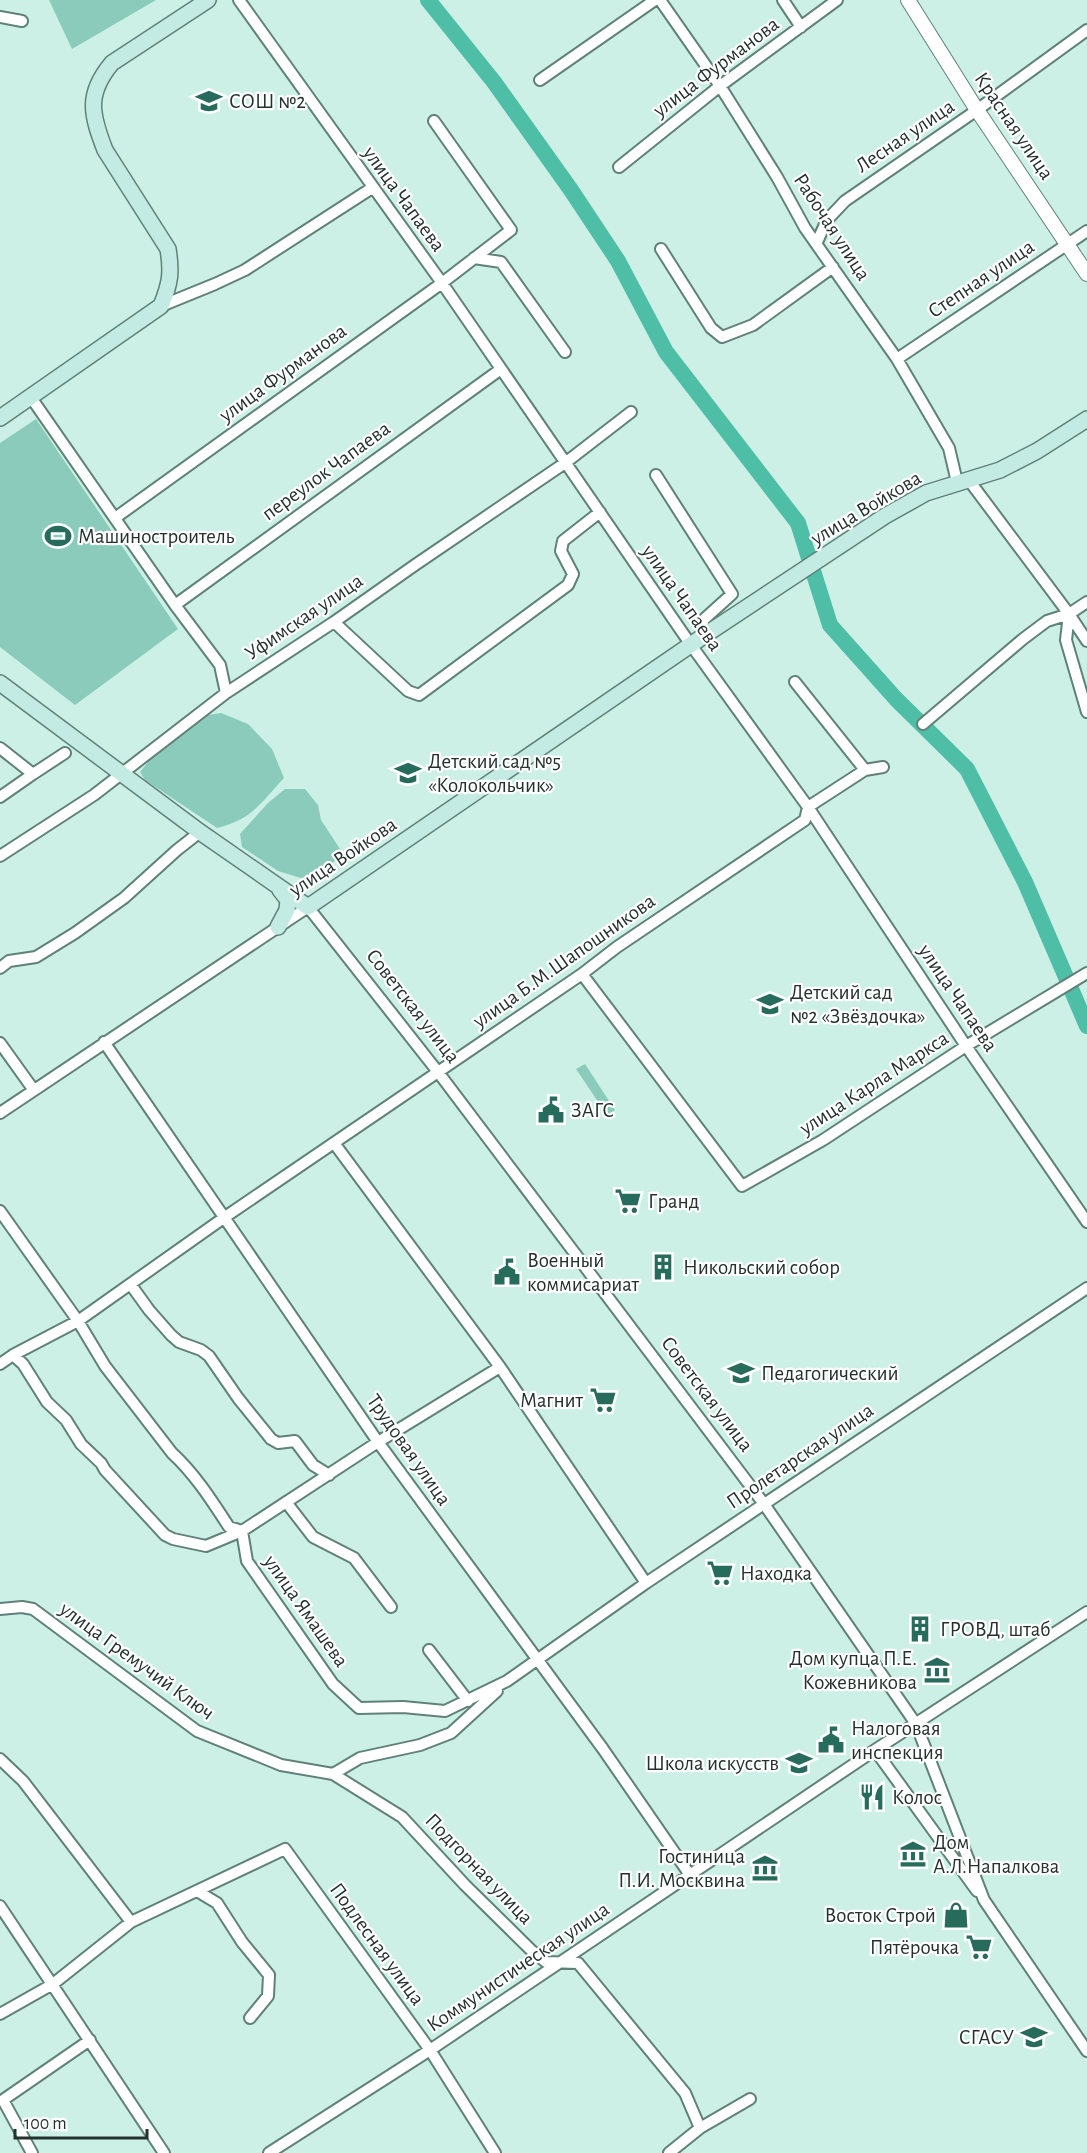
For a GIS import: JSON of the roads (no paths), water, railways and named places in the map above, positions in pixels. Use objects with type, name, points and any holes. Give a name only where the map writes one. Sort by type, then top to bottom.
[{"type":"main road","points":[[0,418],[161,306],[169,284],[171,267],[168,249],[105,150],[94,112],[93,96],[100,77],[112,63],[208,0]]},
{"type":"main road","name":"улица Войкова","points":[[308,907],[708,633],[885,516],[926,493],[1000,470],[1037,451],[1087,419]]},
{"type":"main road","name":"Советская улица","points":[[0,683],[200,832],[308,907]]},
{"type":"main road","points":[[276,885],[301,895],[338,886]]},
{"type":"main road","points":[[276,885],[288,900],[287,910],[278,927]]},
{"type":"street","name":"улица Чапаева","points":[[239,0],[442,283],[691,645],[808,807],[966,1046],[1087,1222]]},
{"type":"street","points":[[540,80],[655,0]]},
{"type":"street","name":"Рабочая улица","points":[[660,0],[720,86],[777,177],[805,228],[817,242],[897,360],[949,448],[962,481],[1069,614],[1087,641]]},
{"type":"street","points":[[783,0],[801,27]]},
{"type":"street","name":"улица Фурманова","points":[[619,166],[720,86],[837,0]]},
{"type":"street","name":"Красная улица","points":[[908,0],[977,110],[1087,274]]},
{"type":"street","points":[[0,17],[22,21]]},
{"type":"street","name":"Лесная улица","points":[[817,242],[827,220],[845,201],[977,110],[1087,30]]},
{"type":"street","name":"улица Фурманова","points":[[114,518],[442,283],[510,230],[434,121]]},
{"type":"street","points":[[161,306],[244,270],[372,188]]},
{"type":"street","name":"Степная улица","points":[[897,360],[1087,231]]},
{"type":"street","points":[[661,249],[711,328],[722,337],[753,325],[833,267]]},
{"type":"street","points":[[474,258],[501,262],[565,352]]},
{"type":"street","name":"переулок Чапаева","points":[[175,605],[501,369]]},
{"type":"street","points":[[30,396],[175,605],[220,665],[226,693]]},
{"type":"street","name":"Уфимская улица","points":[[0,856],[124,774],[226,693],[334,622],[565,462],[631,411]]},
{"type":"street","points":[[656,476],[732,594],[701,622],[708,633]]},
{"type":"street","points":[[334,622],[408,691],[419,695],[568,585],[573,574],[561,551],[563,541],[600,512]]},
{"type":"street","points":[[923,724],[1047,621],[1069,614],[1087,602]]},
{"type":"street","points":[[1069,614],[1066,640],[1087,711]]},
{"type":"street","points":[[795,682],[865,770]]},
{"type":"street","points":[[0,748],[33,774]]},
{"type":"street","points":[[0,797],[65,753]]},
{"type":"street","name":"улица Б.М.Шапошникова","points":[[0,1364],[78,1321],[225,1217],[582,974],[617,947],[806,820],[808,807],[865,770],[883,767]]},
{"type":"street","points":[[0,968],[9,961],[36,957],[75,933],[124,898],[200,832]]},
{"type":"street","name":"улица Войкова","points":[[0,1113],[308,907]]},
{"type":"street","name":"Советская улица","points":[[308,907],[438,1072],[764,1504],[916,1724],[984,1900],[1087,2051]]},
{"type":"street","name":"улица Карла Маркса","points":[[582,974],[742,1186],[823,1140],[966,1046],[1087,974]]},
{"type":"street","name":"Трудовая улица","points":[[104,1042],[378,1443],[603,1749],[690,1875]]},
{"type":"street","points":[[0,1043],[33,1089]]},
{"type":"street","points":[[334,1143],[500,1367],[646,1583]]},
{"type":"street","points":[[0,1211],[78,1321],[105,1366],[172,1453],[185,1465],[229,1527],[242,1531]]},
{"type":"street","points":[[131,1285],[171,1335],[179,1342],[201,1350],[209,1356],[270,1439],[278,1443],[294,1441],[313,1464],[328,1475]]},
{"type":"street","name":"Пролетарская улица","points":[[537,1660],[646,1583],[1087,1288]]},
{"type":"street","points":[[13,1355],[23,1364],[47,1402],[66,1420],[81,1444],[101,1463],[165,1535],[173,1539],[207,1546],[242,1531],[500,1367]]},
{"type":"street","points":[[286,1502],[314,1537],[354,1558],[391,1607]]},
{"type":"street","name":"улица Ямашева","points":[[242,1531],[247,1561],[333,1684],[359,1708],[403,1707],[445,1711],[507,1681],[537,1660]]},
{"type":"street","name":"улица Гремучий Ключ","points":[[0,1609],[22,1607],[33,1609],[197,1731],[281,1765],[333,1774]]},
{"type":"street","name":"Коммунистическая улица","points":[[269,2153],[430,2050],[875,1750],[1087,1612]]},
{"type":"street","points":[[429,1650],[468,1701]]},
{"type":"street","points":[[333,1774],[360,1758],[420,1745],[451,1733],[507,1681]]},
{"type":"street","points":[[875,1750],[984,1900]]},
{"type":"street","points":[[0,1759],[23,1781],[131,1922]]},
{"type":"street","name":"Подгорная улица","points":[[333,1774],[402,1817],[465,1885],[546,1962],[578,1963],[686,2093],[700,2128]]},
{"type":"street","name":"Подлесная улица","points":[[197,1891],[285,1849],[430,2050],[495,2153]]},
{"type":"street","points":[[0,2014],[52,1984],[131,1922],[197,1891],[217,1903],[242,1942],[269,1976],[268,1996],[250,2018]]},
{"type":"street","points":[[0,1906],[164,2153]]},
{"type":"street","points":[[32,2153],[3,2100],[90,2040]]},
{"type":"street","points":[[669,2153],[700,2128],[750,2099]]},
{"type":"waterway","points":[[428,0],[494,82],[571,190],[618,261],[666,352],[798,523],[830,625],[896,699],[967,769],[1025,882],[1087,1026]]},
{"type":"place","name":"СОШ №2","points":[[209,101]]},
{"type":"place","name":"Машиностроитель","points":[[58,536]]},
{"type":"place","name":"Детский сад №5 «Колокольчик»","points":[[408,773]]},
{"type":"place","name":"Детский сад №2 «Звёздочка»","points":[[770,1004]]},
{"type":"place","name":"ЗАГС","points":[[551,1110]]},
{"type":"place","name":"Гранд","points":[[628,1201]]},
{"type":"place","name":"Никольский собор","points":[[663,1267]]},
{"type":"place","name":"Военный коммисариат","points":[[507,1272]]},
{"type":"place","name":"Педагогический","points":[[741,1373]]},
{"type":"place","name":"Магнит","points":[[603,1400]]},
{"type":"place","name":"Находка","points":[[720,1573]]},
{"type":"place","name":"ГРОВД, штаб","points":[[920,1629]]},
{"type":"place","name":"Дом купца П.Е. Кожевникова","points":[[937,1670]]},
{"type":"place","name":"Налоговая инспекция","points":[[831,1740]]},
{"type":"place","name":"Школа искусств","points":[[799,1763]]},
{"type":"place","name":"Колос","points":[[872,1797]]},
{"type":"place","name":"Дом А.Л.Напалкова","points":[[913,1854]]},
{"type":"place","name":"Гостиница П.И. Москвина","points":[[765,1868]]},
{"type":"place","name":"Восток Строй","points":[[956,1915]]},
{"type":"place","name":"Пятёрочка","points":[[979,1947]]},
{"type":"place","name":"СГАСУ","points":[[1034,2037]]}]
